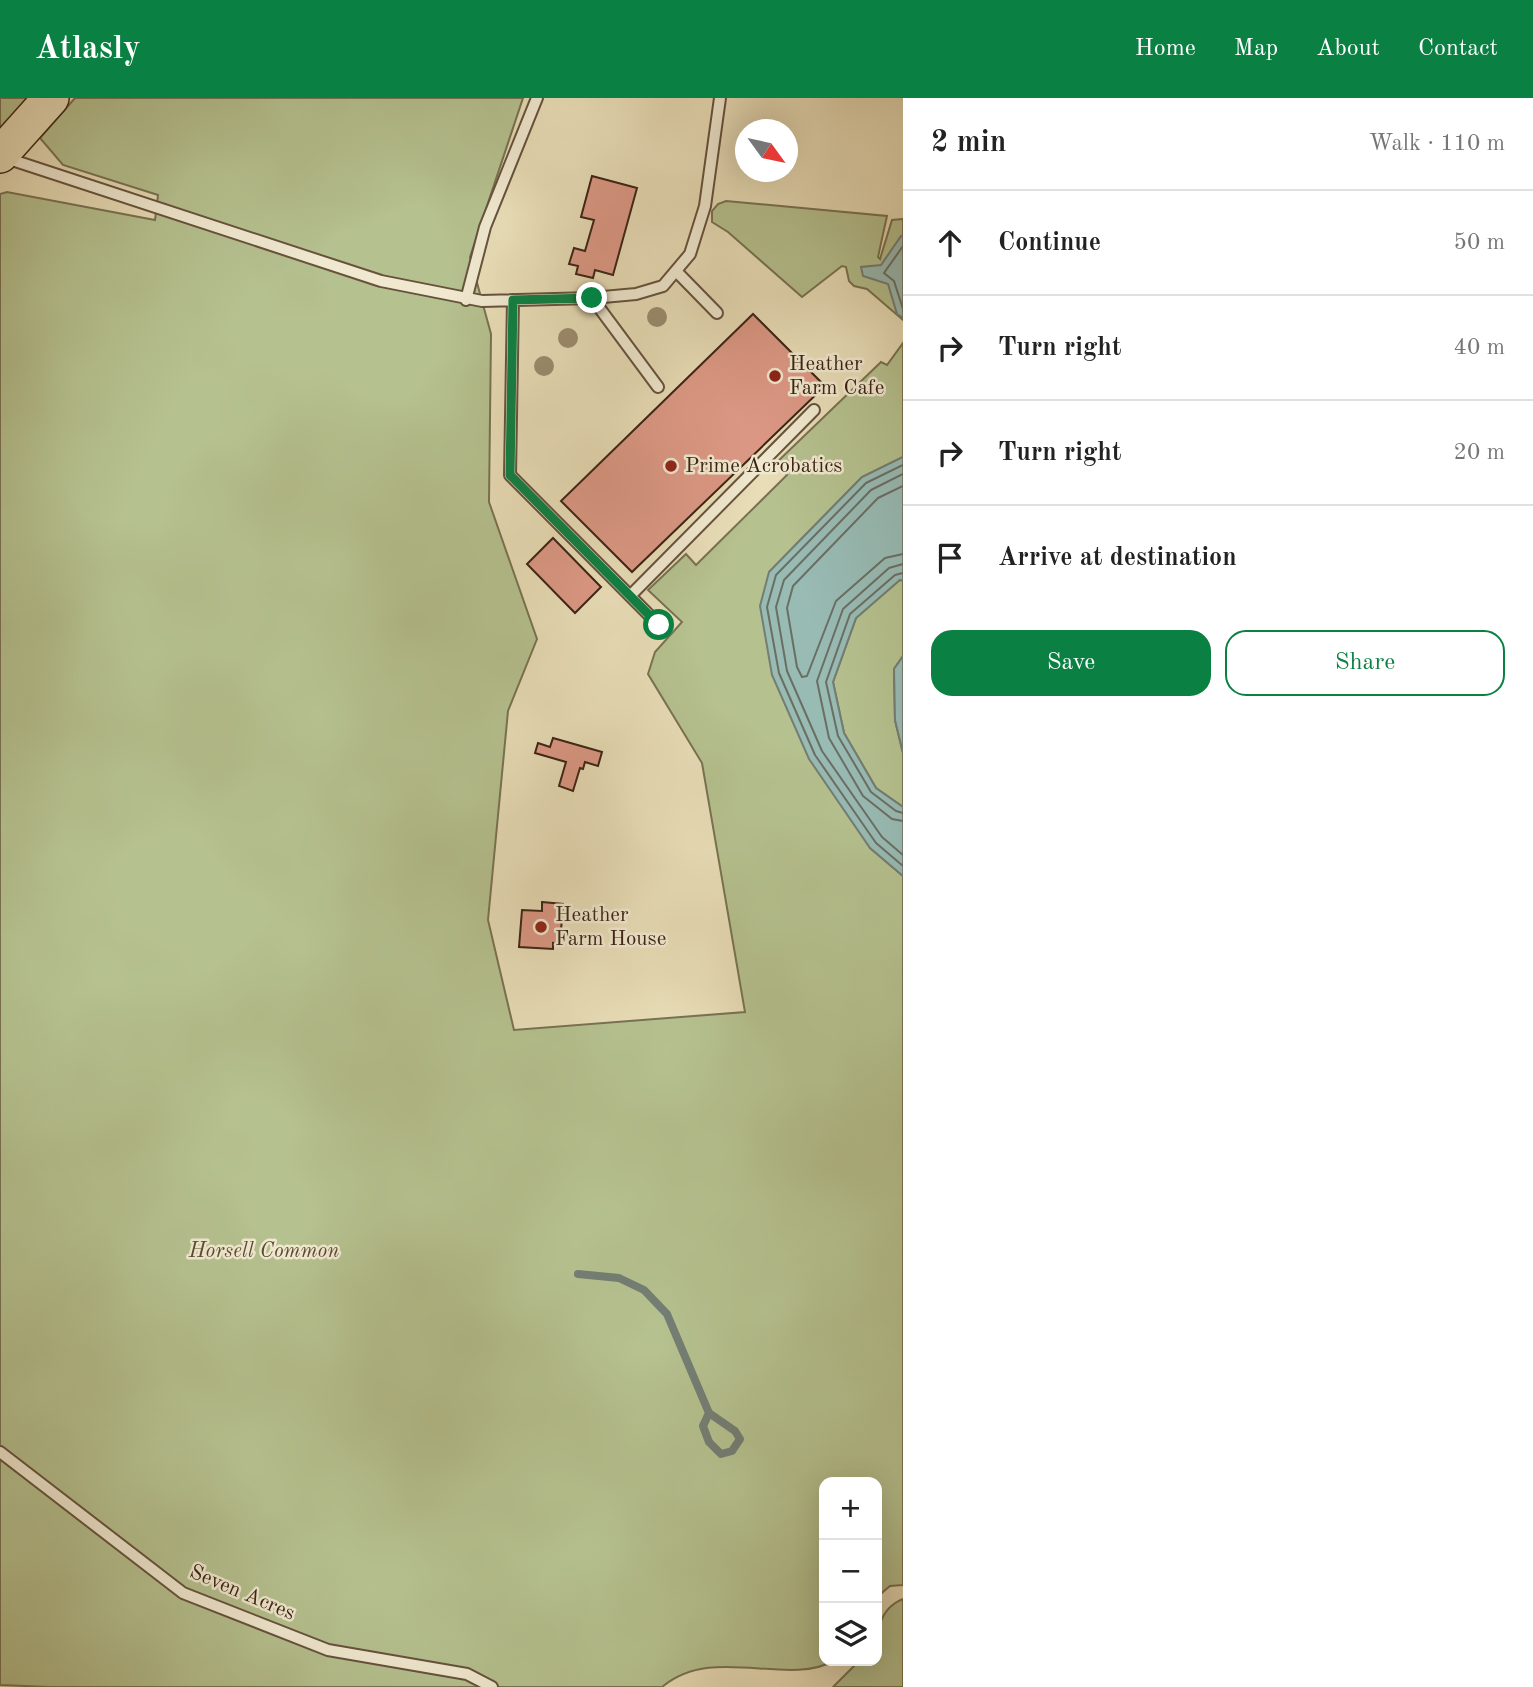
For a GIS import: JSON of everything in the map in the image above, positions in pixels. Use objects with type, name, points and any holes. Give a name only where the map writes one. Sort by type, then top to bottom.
[{"type":"main road","points":[[0,156],[51,98]]},
{"type":"lane","points":[[466,300],[485,227],[537,98]]},
{"type":"lane","points":[[0,156],[381,281],[466,300],[592,298],[636,294],[663,286],[690,254],[705,206],[720,98]]},
{"type":"lane","points":[[676,271],[716,313]]},
{"type":"lane","points":[[592,298],[598,310],[658,387]]},
{"type":"lane","points":[[513,300],[510,475],[659,625]]},
{"type":"lane","points":[[630,596],[814,410]]},
{"type":"lane","name":"Seven Acres","points":[[0,1452],[183,1592],[328,1650],[467,1674],[492,1687]]},
{"type":"green space","points":[[0,98],[39,98],[0,142]]},
{"type":"green space","name":"Horsell Common","points":[[75,98],[523,98],[470,257],[491,334],[489,502],[537,639],[508,711],[488,920],[514,1030],[745,1012],[702,763],[648,674],[655,652],[682,622],[648,590],[686,554],[696,565],[787,475],[776,463],[881,362],[887,365],[903,343],[903,457],[862,477],[769,572],[870,848],[903,876],[903,1585],[890,1586],[882,1593],[882,1477],[819,1477],[820,1666],[794,1670],[704,1668],[682,1675],[662,1687],[0,1685],[0,194],[7,192],[155,220],[158,195],[63,165],[40,138]]},
{"type":"green space","points":[[726,201],[887,216],[878,257],[880,259],[892,220],[903,219],[903,320],[867,289],[854,286],[849,281],[846,267],[842,266],[802,297],[728,232],[712,222],[712,211],[718,204]]},
{"type":"green space","points":[[900,579],[903,581],[903,656],[894,669],[895,720],[903,753],[903,807],[876,788],[844,733],[833,682],[856,618]]},
{"type":"green space","points":[[903,1599],[903,1687],[833,1687],[854,1666],[882,1666],[882,1620],[894,1604]]},
{"type":"water","points":[[901,236],[903,318],[897,314],[888,284],[863,276],[861,267],[881,265]]},
{"type":"water","points":[[903,457],[903,581],[900,580],[856,618],[833,682],[844,733],[876,788],[903,807],[903,876],[870,848],[809,759],[772,675],[760,606],[769,572],[862,477]]},
{"type":"water","points":[[903,656],[903,753],[895,720],[894,669]]},
{"type":"building","points":[[592,176],[637,188],[613,275],[595,270],[593,278],[576,274],[578,266],[569,264],[574,248],[585,251],[594,220],[581,217]]},
{"type":"building","points":[[753,314],[825,386],[632,572],[561,501]]},
{"type":"building","points":[[553,538],[601,587],[575,613],[527,564]]},
{"type":"building","points":[[553,738],[602,752],[598,766],[585,762],[583,769],[580,768],[573,791],[559,786],[566,762],[535,753],[538,743],[550,747]]},
{"type":"building","name":"Heather Farm House","points":[[542,902],[563,904],[560,944],[553,943],[553,949],[519,947],[522,910],[542,911]]},
{"type":"waterway","points":[[578,1274],[619,1278],[644,1290],[667,1314],[709,1413],[735,1431],[740,1439],[732,1451],[721,1454],[709,1442],[703,1426],[709,1413]]},
{"type":"place","name":"Heather Farm Cafe","points":[[775,376]]},
{"type":"place","name":"Prime Acrobatics","points":[[671,466]]},
{"type":"place","name":"Heather Farm House","points":[[541,927]]},
{"type":"route","points":[[592,298],[513,300],[510,475],[659,625]]}]
